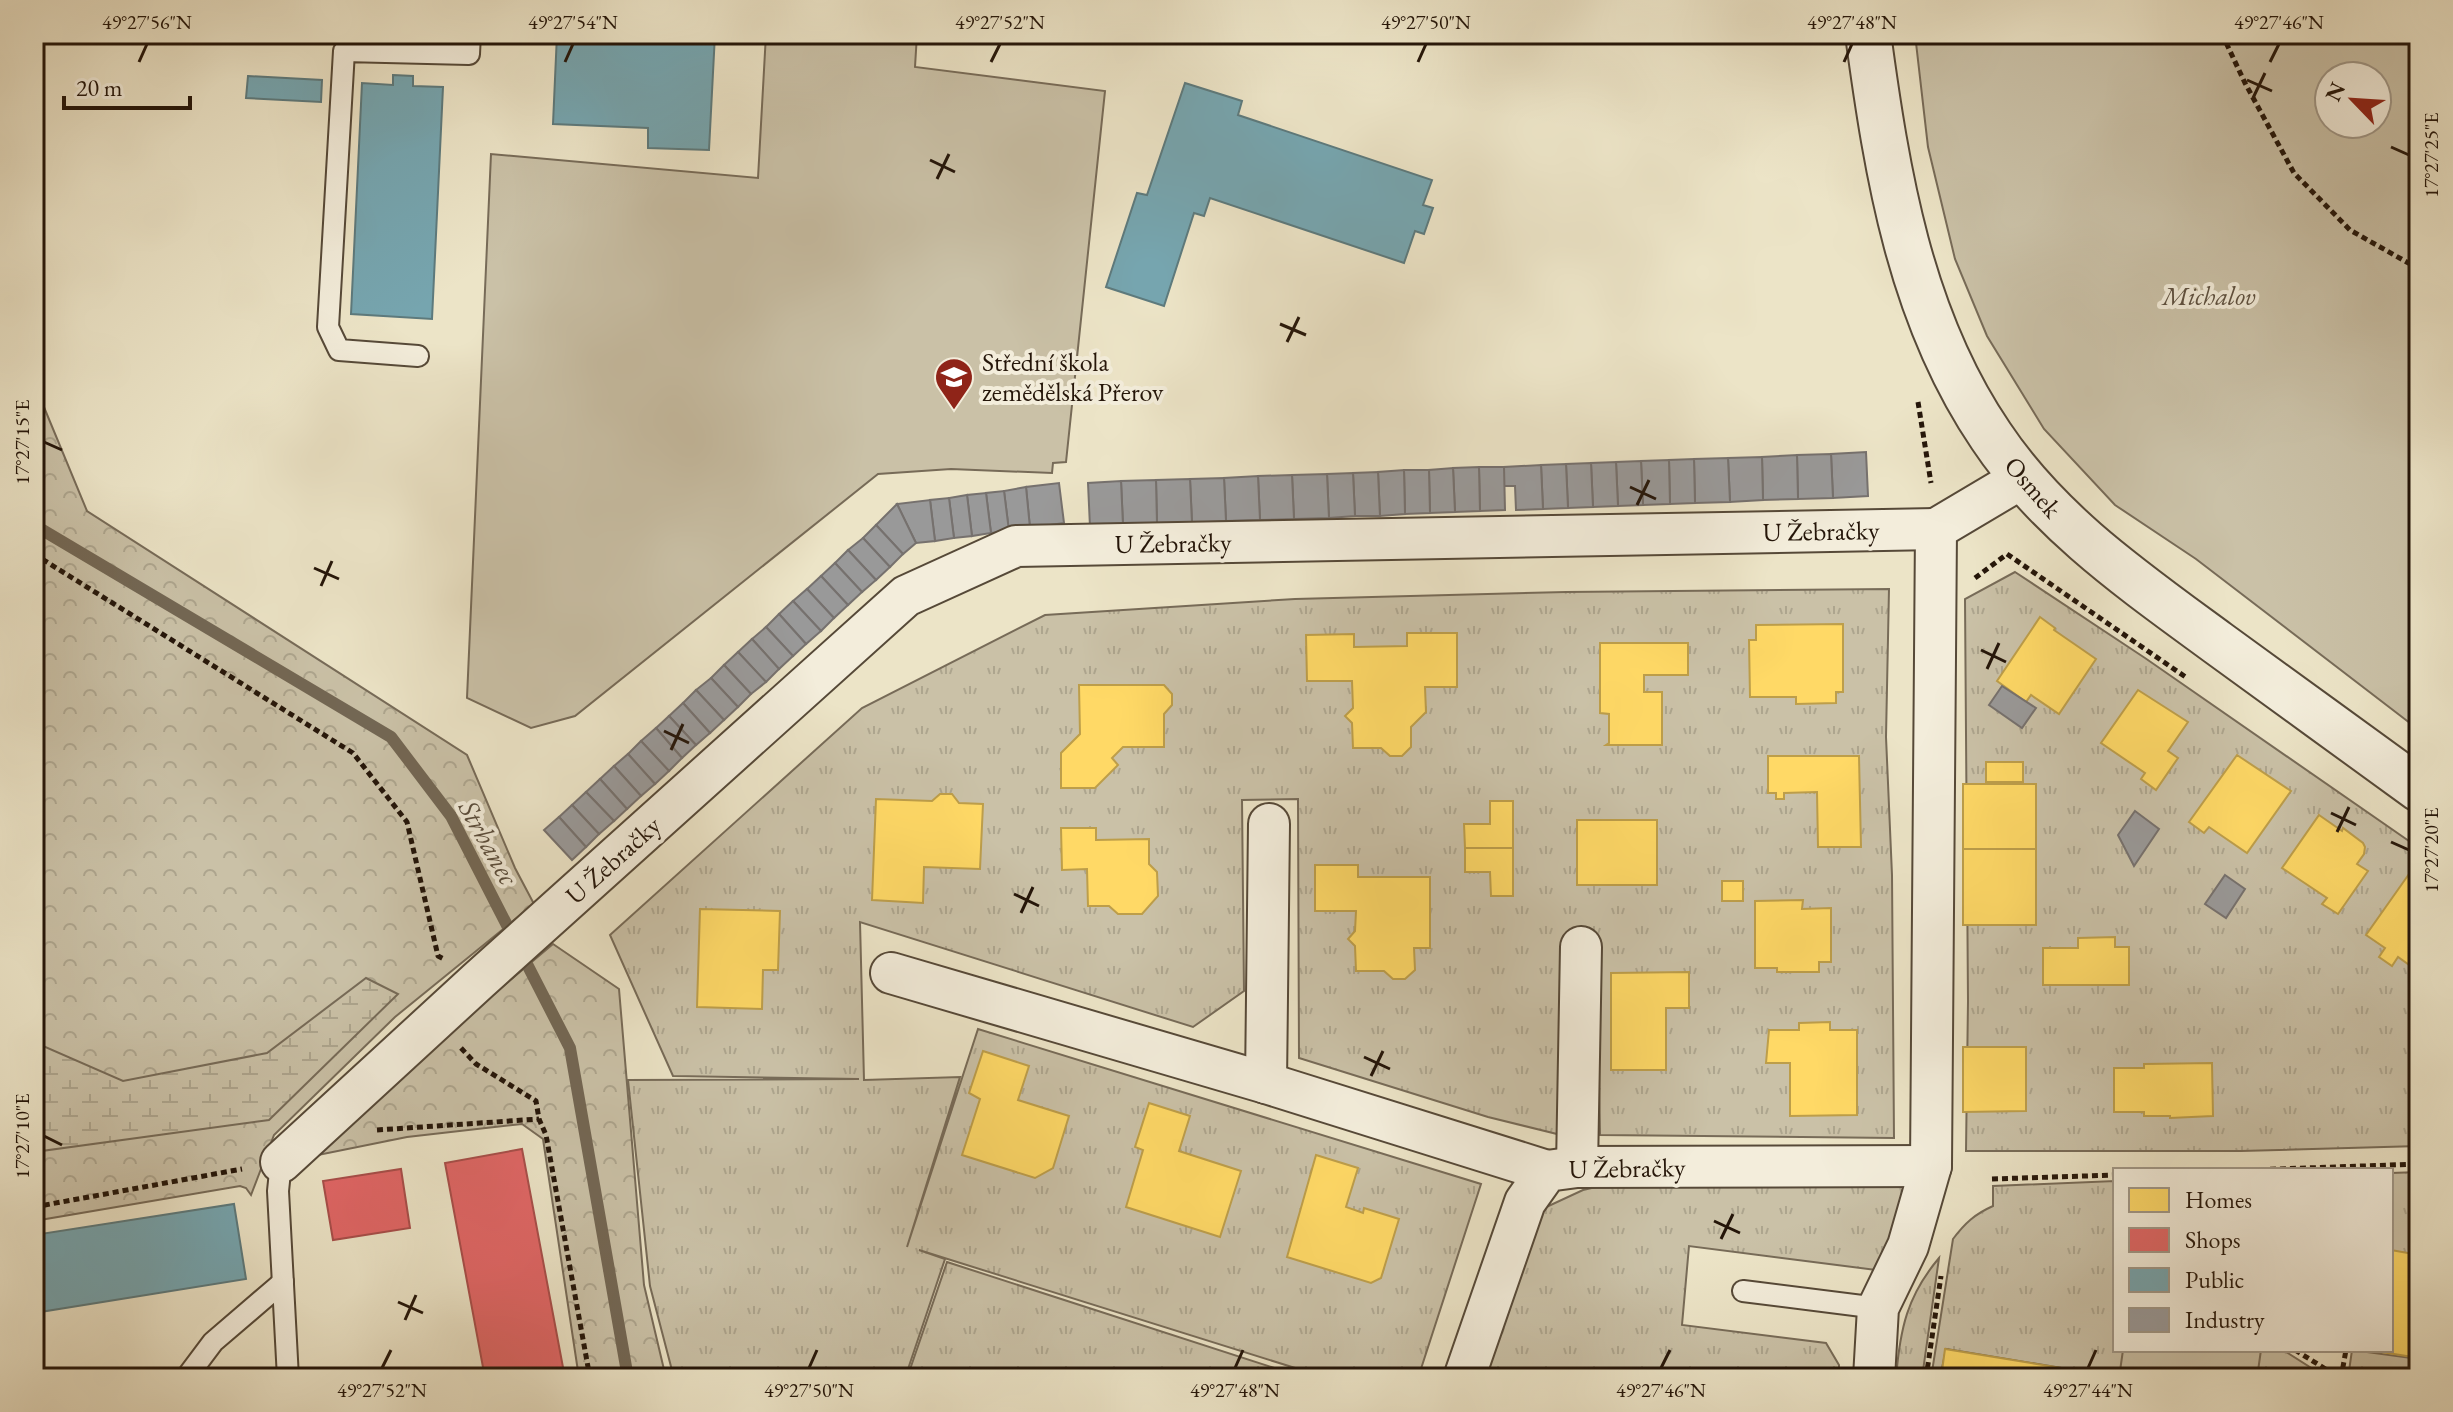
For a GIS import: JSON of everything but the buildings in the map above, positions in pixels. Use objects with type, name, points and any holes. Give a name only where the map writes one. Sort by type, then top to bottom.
[{"type":"street","name":"Osmek","points":[[1868,34],[1884,150],[1906,249],[1933,325],[1964,392],[1990,435],[2022,478],[2064,523],[2126,576],[2419,789]]},
{"type":"street","name":"U Žebračky","points":[[281,1162],[906,596],[1016,546],[1936,529],[2022,478]]},
{"type":"street","points":[[1874,1378],[1878,1308],[1908,1246],[1931,1166],[1936,529]]},
{"type":"street","points":[[1266,1083],[1269,824]]},
{"type":"street","points":[[891,973],[1562,1169],[1581,947]]},
{"type":"street","name":"U Žebračky","points":[[1464,1378],[1525,1202],[1562,1169],[1931,1166]]},
{"type":"lane","points":[[418,356],[339,350],[328,327],[344,51],[469,54],[470,34]]},
{"type":"lane","points":[[281,1162],[278,1191],[288,1378]]},
{"type":"lane","points":[[186,1378],[213,1342],[283,1282]]},
{"type":"lane","points":[[1743,1291],[1878,1308]]},
{"type":"path","points":[[2222,34],[2294,173],[2350,230],[2419,269]]},
{"type":"path","points":[[34,554],[353,753],[407,822],[438,956],[479,980]]},
{"type":"path","points":[[1969,583],[2007,554],[2194,683]]},
{"type":"path","points":[[435,1021],[476,1064],[536,1101],[546,1135],[590,1378]]},
{"type":"path","points":[[374,1130],[539,1119]]},
{"type":"path","points":[[34,1207],[281,1162]]},
{"type":"path","points":[[2306,1168],[2419,1164]]},
{"type":"path","points":[[1992,1179],[2113,1175]]},
{"type":"path","points":[[1926,1378],[1942,1269]]},
{"type":"path","points":[[2298,1352],[2340,1378],[2346,1352]]},
{"type":"green space","points":[[766,34],[917,34],[915,67],[1105,91],[1066,462],[1053,463],[1052,473],[951,469],[878,474],[575,716],[531,728],[467,698],[491,154],[758,178]]},
{"type":"green space","name":"Michalov","points":[[1915,34],[2419,34],[2419,730],[2196,559],[2115,505],[2044,429],[1987,336],[1955,259],[1928,147]]},
{"type":"green space","points":[[34,383],[87,511],[467,755],[515,868],[534,904],[395,1017],[274,1135],[251,1195],[240,1186],[34,1221]]},
{"type":"green space","points":[[2015,572],[2419,848],[2419,1146],[2241,1151],[1966,1151],[1965,599]]},
{"type":"green space","points":[[1889,589],[1886,737],[1892,875],[1894,1138],[1600,1135],[1597,936],[1565,1136],[1488,1117],[1299,1058],[1298,799],[1242,800],[1244,991],[1193,1027],[860,922],[864,1080],[960,1077],[907,1247],[978,1029],[1481,1184],[1418,1378],[1327,1378],[919,1250],[945,1259],[905,1378],[674,1378],[650,1286],[628,1080],[859,1079],[673,1076],[610,935],[862,708],[1045,615],[1295,599],[1566,592]]},
{"type":"green space","points":[[553,944],[619,989],[644,1285],[666,1378],[579,1378],[543,1139],[522,1124],[407,1137],[318,1155],[320,1140]]},
{"type":"green space","points":[[366,978],[398,994],[269,1120],[34,1152],[34,1042],[123,1081],[267,1053]]},
{"type":"green space","points":[[2419,1172],[2419,1255],[2393,1251],[2393,1173]]},
{"type":"green space","points":[[2113,1181],[2113,1352],[2286,1352],[2327,1378],[2079,1378],[2080,1371],[1946,1349],[1940,1378],[1931,1378],[1953,1239],[1971,1220],[1993,1206],[1993,1186]]},
{"type":"green space","points":[[1609,1184],[1904,1184],[1884,1271],[1689,1246],[1682,1325],[1826,1343],[1839,1365],[1839,1378],[1708,1374],[1707,1378],[1480,1378],[1542,1209],[1583,1190]]},
{"type":"green space","points":[[1939,1258],[1922,1378],[1896,1378],[1903,1329],[1912,1300]]},
{"type":"green space","points":[[947,1262],[1305,1378],[907,1378]]},
{"type":"green space","points":[[2123,1352],[2261,1352],[2257,1378],[2119,1378]]},
{"type":"green space","points":[[2352,1352],[2419,1359],[2419,1378],[2348,1378]]},
{"type":"waterway","name":"Strhanec","points":[[34,525],[391,737],[451,816],[570,1048],[628,1378]]},
{"type":"place","name":"Střední škola zemědělská Přerov","points":[[954,411]]}]
